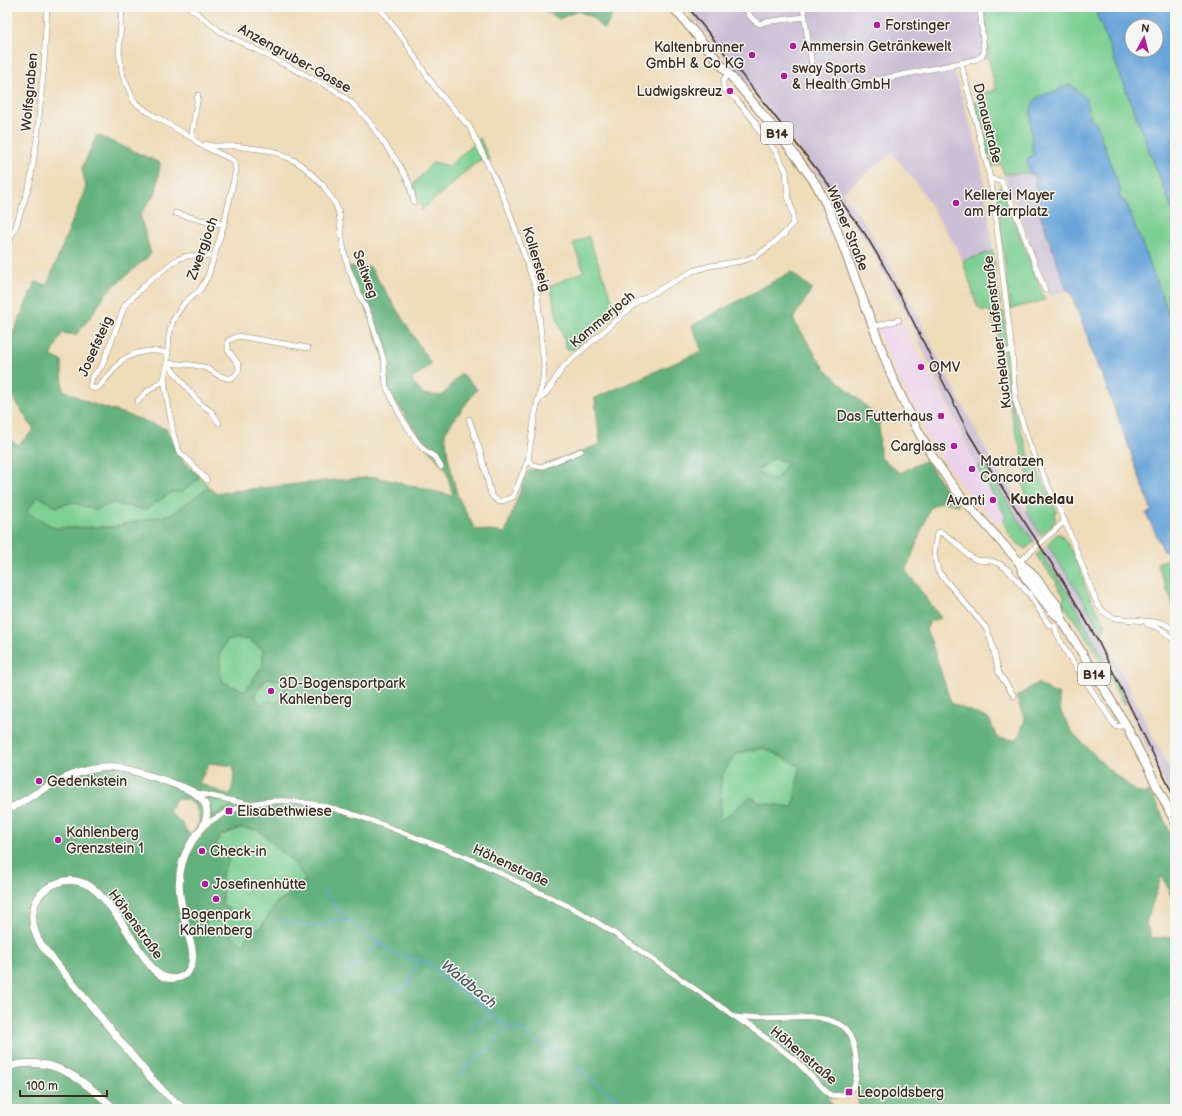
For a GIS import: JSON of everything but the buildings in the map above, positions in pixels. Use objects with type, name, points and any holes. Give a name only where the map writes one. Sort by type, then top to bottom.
[{"type":"main road","name":"Wiener Straße","points":[[673,7],[795,155],[816,184],[831,214],[872,327],[892,377],[916,427],[932,456],[953,487],[1019,562]]},
{"type":"main road","name":"B14","points":[[1019,562],[1031,572],[1058,606],[1063,622],[1126,726],[1175,822]]},
{"type":"street","name":"Wolfsgraben","points":[[7,246],[16,226],[30,183],[37,138],[44,65],[47,7]]},
{"type":"street","points":[[122,7],[119,52],[123,76],[134,102],[150,114],[198,141]]},
{"type":"street","name":"Anzengruber-Gasse","points":[[189,7],[221,32],[333,89],[352,103],[368,120],[400,166],[409,183],[414,202]]},
{"type":"street","name":"Kollersteig","points":[[380,7],[440,94],[470,126],[508,208],[537,292],[544,367],[528,460],[514,497],[500,502],[491,494],[481,454],[469,419]]},
{"type":"street","points":[[745,7],[750,16],[756,22],[761,24],[764,22],[805,17]]},
{"type":"street","points":[[803,7],[813,72],[818,81],[826,87],[836,88],[977,59],[982,56],[984,52],[980,7]]},
{"type":"street","name":"Donaustraße","points":[[961,63],[990,180],[1002,181],[1011,201],[1044,290]]},
{"type":"street","name":"Kammerjoch","points":[[538,401],[546,394],[564,366],[638,302],[693,271],[710,266],[742,261],[756,256],[785,233],[793,223],[793,214],[788,196],[786,171],[776,152],[755,122],[736,99],[724,89],[723,85],[728,73]]},
{"type":"street","points":[[192,138],[198,95]]},
{"type":"street","name":"Zwergjoch","points":[[198,141],[202,145],[231,159],[235,163],[235,178],[224,224],[208,276],[200,290],[184,304],[173,320],[169,336],[164,380],[173,433],[178,450],[207,480]]},
{"type":"street","name":"Seitweg","points":[[198,141],[212,146],[235,146],[273,151],[295,160],[322,184],[336,205],[339,214],[343,246],[348,267],[370,317],[384,360],[386,386],[399,413],[415,439],[423,449],[435,457],[441,468]]},
{"type":"street","name":"Kuchelauer Hafenstraße","points":[[990,180],[1012,350],[1015,400],[1025,433],[1065,521],[1097,604],[1104,612],[1114,618],[1164,623],[1175,630]]},
{"type":"street","points":[[176,213],[206,222],[224,224]]},
{"type":"street","name":"Josefsteig","points":[[168,353],[148,351],[134,354],[122,360],[98,387],[94,389],[90,386],[92,377],[102,366],[125,305],[149,281],[176,260],[187,256],[201,255],[214,257]]},
{"type":"street","points":[[872,327],[899,320]]},
{"type":"street","points":[[167,363],[198,365],[226,378],[231,378],[236,375],[239,370],[239,365],[228,350],[228,340],[238,336],[308,348]]},
{"type":"street","points":[[1000,353],[1012,350]]},
{"type":"street","points":[[167,363],[195,398],[211,411],[219,423]]},
{"type":"street","points":[[138,401],[145,393],[164,380]]},
{"type":"street","points":[[528,460],[533,465],[541,467],[581,451]]},
{"type":"street","points":[[1019,562],[1065,521]]},
{"type":"street","points":[[1014,696],[999,673],[991,640],[986,628],[938,572],[934,554],[937,533],[941,532],[976,560],[991,561],[1000,564],[1008,570],[1029,594],[1049,625],[1055,626],[1063,622]]},
{"type":"street","name":"Kuchelauer Hafenstraße","points":[[1142,622],[1161,629],[1175,640]]},
{"type":"street","points":[[1055,626],[1057,634],[1065,649],[1116,727],[1126,726]]},
{"type":"street","name":"Höhenstraße","points":[[7,810],[61,780],[91,770],[103,768],[120,768],[131,770],[180,786],[195,793],[249,804],[290,801],[320,805],[335,809],[476,861],[574,909],[777,1046],[796,1061],[830,1095],[840,1096],[849,1092],[852,1088],[856,1078],[856,1058],[854,1047],[844,1028],[836,1023],[827,1019],[816,1018],[756,1019],[736,1017]]},
{"type":"street","name":"Höhenstraße","points":[[184,1109],[165,1093],[149,1076],[42,946],[35,934],[32,917],[38,897],[49,887],[68,881],[82,883],[94,889],[103,899],[121,922],[154,970],[161,976],[170,979],[180,978],[183,976],[190,968],[193,955],[178,892],[180,873],[183,859],[188,848],[204,826],[207,812],[206,806],[201,798],[195,793]]},
{"type":"street","name":"Höhenstraße","points":[[204,826],[222,814],[249,804]]},
{"type":"street","points":[[7,1067],[31,1064],[50,1066],[63,1070],[84,1083],[115,1109]]},
{"type":"shaded area","points":[[685,7],[985,7],[988,59],[953,67],[977,147],[984,182],[993,251],[963,261],[958,250],[920,188],[892,153],[842,193],[871,233],[904,289],[995,468],[1026,510],[1041,535],[1034,542],[984,465],[977,467],[909,320],[869,246],[784,131]]},
{"type":"shaded area","points":[[1029,173],[1035,176],[1037,205],[1067,290],[1051,297],[1004,174]]},
{"type":"shaded area","points":[[902,321],[977,467],[1005,515],[1004,520],[998,524],[963,487],[933,446],[895,372],[876,327]]},
{"type":"shaded area","points":[[1047,544],[1081,596],[1102,633],[1175,779],[1175,806],[1105,660],[1069,595],[1040,551]]},
{"type":"green space","points":[[549,7],[613,7],[615,10],[604,30],[591,16],[577,11],[559,19],[545,10]]},
{"type":"green space","points":[[985,7],[1094,7],[1175,217],[1175,330],[1126,202],[1120,197],[1119,194],[1121,192],[1096,122],[1091,120],[1090,114],[1087,111],[1088,107],[1085,97],[1075,88],[1064,86],[1054,93],[1048,93],[1032,150],[1033,155],[1027,159],[1029,173],[1004,174],[1001,164],[991,166],[989,162],[990,160],[998,156],[997,153],[987,155],[983,137],[990,133],[987,128],[981,129],[975,104],[984,101],[982,94],[996,89],[988,59]]},
{"type":"green space","points":[[97,135],[160,163],[156,192],[140,215],[151,254],[106,293],[92,315],[76,335],[62,333],[51,356],[62,361],[63,390],[90,403],[166,429],[183,460],[200,477],[182,492],[172,492],[144,510],[113,503],[95,510],[72,502],[56,507],[38,496],[26,512],[55,528],[112,527],[172,514],[209,487],[215,493],[376,477],[453,496],[446,469],[427,448],[428,445],[418,435],[387,388],[385,364],[369,315],[347,267],[370,267],[431,364],[411,380],[423,394],[442,396],[461,373],[477,389],[445,432],[448,457],[457,495],[475,529],[505,533],[527,472],[600,444],[595,398],[702,351],[692,326],[791,272],[812,289],[793,319],[827,371],[879,418],[880,457],[900,473],[926,460],[945,488],[941,502],[930,508],[906,571],[941,618],[930,621],[926,630],[951,703],[989,719],[997,738],[1017,740],[1025,720],[1016,697],[1037,683],[1058,694],[1061,712],[1072,732],[1107,768],[1137,792],[1144,794],[1149,792],[1170,832],[1169,834],[1175,844],[1175,917],[1174,902],[1162,875],[1146,923],[1152,938],[1170,937],[1175,934],[1175,1109],[860,1109],[857,1098],[857,1089],[840,1097],[827,1097],[835,1109],[7,1109],[7,438],[18,445],[34,430],[7,388],[7,348],[35,282],[47,285],[86,187],[82,168]],"holes":[[[774,458],[787,463],[775,481],[756,471]],[[238,638],[249,640],[263,650],[263,666],[245,691],[223,682],[220,670],[220,653],[227,641]],[[268,678],[283,681],[284,692],[279,702],[269,701],[262,704],[258,703],[255,696],[256,692]],[[764,748],[800,766],[793,807],[761,803],[750,797],[720,821],[721,777],[736,753]],[[209,763],[234,766],[233,784],[230,796],[199,783]],[[176,798],[187,800],[194,804],[199,815],[199,824],[192,834],[187,832],[182,823],[169,812]],[[207,798],[237,804],[211,817],[210,806],[206,799]],[[240,828],[258,830],[294,863],[306,880],[293,890],[285,899],[277,902],[261,928],[249,932],[243,946],[233,936],[224,931],[204,931],[206,920],[221,921],[227,918],[229,910],[222,904],[222,874],[231,854],[215,845],[220,836]]]},
{"type":"green space","points":[[480,138],[490,161],[479,160],[422,210],[414,184],[433,162],[449,166]]},
{"type":"green space","points":[[1001,187],[1045,300],[1010,309],[997,196],[998,188]]},
{"type":"green space","points":[[588,236],[617,313],[577,349],[567,349],[558,321],[550,286],[584,271],[573,244]]},
{"type":"green space","points":[[993,251],[996,284],[1001,309],[983,311],[978,308],[963,261]]},
{"type":"green space","points":[[990,312],[1004,312],[1012,403],[1031,462],[1037,469],[1057,512],[1055,514],[1055,521],[1053,524],[1041,535],[1026,510],[1028,508],[1023,482],[1029,480],[1008,397],[1002,347]]},
{"type":"green space","points":[[774,458],[788,463],[775,482],[756,471]]},
{"type":"green space","points":[[984,465],[1034,542],[1025,549],[1009,535],[1005,526],[1005,515],[977,467]]},
{"type":"green space","points":[[200,477],[209,487],[172,514],[112,527],[55,528],[26,512],[38,496],[56,507],[72,502],[95,510],[113,503],[144,510],[172,492],[182,492]]},
{"type":"green space","points":[[945,488],[959,505],[941,502]]},
{"type":"green space","points":[[1057,534],[1061,534],[1075,556],[1087,590],[1105,624],[1102,633],[1081,596],[1047,544]]},
{"type":"green space","points":[[1040,551],[1069,595],[1105,660],[1126,703],[1123,704],[1091,644],[1062,602],[1065,597],[1056,584],[1057,583],[1036,555]]},
{"type":"green space","points":[[1171,558],[1175,566],[1175,610],[1157,563]]},
{"type":"green space","points":[[238,638],[249,640],[263,650],[263,666],[245,691],[223,682],[220,670],[220,653],[227,641]]},
{"type":"green space","name":"3D-Bogensportpark Kahlenberg","points":[[268,678],[283,681],[283,695],[279,702],[269,701],[262,704],[258,703],[255,696],[256,692]]},
{"type":"green space","points":[[764,748],[800,766],[793,808],[761,803],[750,797],[720,821],[721,777],[736,753]]},
{"type":"green space","points":[[207,798],[237,804],[216,813],[211,817]]},
{"type":"green space","name":"Elisabethwiese","points":[[240,828],[258,830],[294,863],[306,879],[285,899],[277,902],[260,928],[249,932],[243,946],[233,936],[204,931],[206,920],[221,921],[227,918],[229,910],[222,904],[222,874],[231,854],[215,845],[220,836]]},
{"type":"water","points":[[1094,7],[1175,7],[1175,217]]},
{"type":"water","points":[[1071,85],[1085,97],[1088,107],[1087,111],[1090,114],[1091,120],[1096,122],[1121,192],[1119,194],[1120,197],[1126,202],[1175,330],[1175,566],[1168,551],[1164,552],[1146,513],[1152,511],[1069,289],[1067,290],[1037,205],[1035,176],[1029,173],[1027,159],[1033,155],[1030,125],[1034,102],[1037,98],[1043,95]]},
{"type":"waterway","points":[[321,889],[350,922]]},
{"type":"waterway","name":"Waldbach","points":[[279,922],[322,927],[331,921],[341,920],[355,925],[368,936],[398,955],[429,963],[444,980],[487,1008],[496,1021],[522,1030],[542,1046],[562,1055],[606,1091],[616,1097],[623,1106],[629,1109]]},
{"type":"waterway","points":[[350,971],[372,950],[383,945]]},
{"type":"waterway","points":[[387,992],[407,987],[419,961]]},
{"type":"waterway","points":[[468,1032],[476,1024],[492,1015]]},
{"type":"waterway","points":[[458,1077],[479,1055],[491,1048],[498,1037],[510,1027]]},
{"type":"railway","points":[[688,7],[826,181],[865,234],[903,301],[969,434],[1063,581],[1099,643],[1175,799]]},
{"type":"place","name":"Forstinger","points":[[877,25]]},
{"type":"place","name":"Ammersin Getränkewelt","points":[[793,46]]},
{"type":"place","name":"Kaltenbrunner GmbH & Co KG","points":[[752,55]]},
{"type":"place","name":"sway Sports & Health GmbH","points":[[784,76]]},
{"type":"place","name":"Ludwigskreuz","points":[[730,91]]},
{"type":"place","name":"Kellerei Mayer am Pfarrplatz","points":[[956,203]]},
{"type":"place","name":"OMV","points":[[921,367]]},
{"type":"place","name":"Das Futterhaus","points":[[941,416]]},
{"type":"place","name":"Carglass","points":[[954,446]]},
{"type":"place","name":"Matratzen Concord","points":[[972,469]]},
{"type":"place","name":"Avanti","points":[[993,500]]},
{"type":"place","name":"3D-Bogensportpark Kahlenberg","points":[[271,691]]},
{"type":"place","name":"Gedenkstein","points":[[39,781]]},
{"type":"place","name":"Elisabethwiese","points":[[229,811]]},
{"type":"place","name":"Kahlenberg Grenzstein 1","points":[[58,840]]},
{"type":"place","name":"Check-in","points":[[202,851]]},
{"type":"place","name":"Josefinenhütte","points":[[205,884]]},
{"type":"place","name":"Bogenpark Kahlenberg","points":[[216,899]]},
{"type":"place","name":"Leopoldsberg","points":[[849,1092]]},
{"type":"district","name":"Kuchelau","points":[[1042,499]]}]
